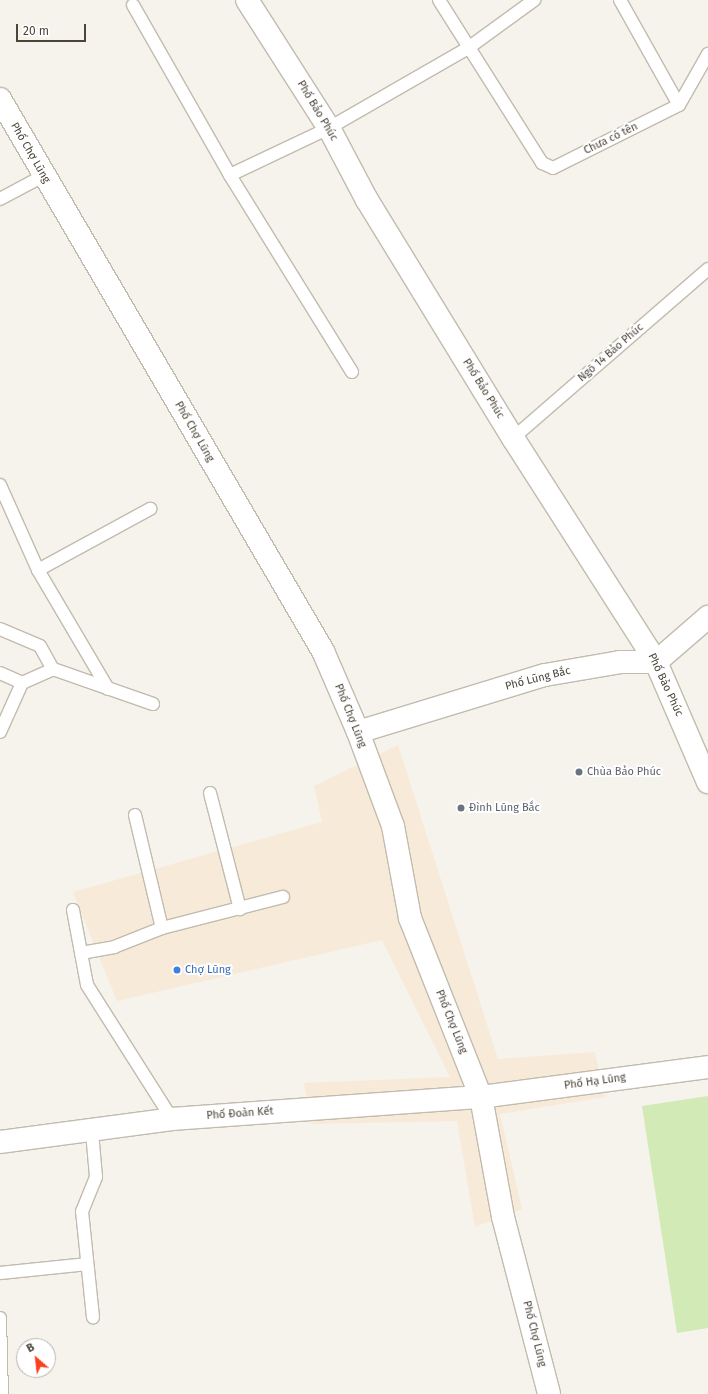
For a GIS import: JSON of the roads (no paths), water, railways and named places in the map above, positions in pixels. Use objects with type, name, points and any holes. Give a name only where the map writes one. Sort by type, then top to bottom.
[{"type":"street","name":"Phố Bảo Phúc","points":[[247,0],[328,128],[367,200],[514,438],[656,662],[708,782]]},
{"type":"street","name":"Phố Chợ Lũng","points":[[0,99],[43,176],[323,651],[358,732],[393,826],[410,918],[481,1097],[503,1217],[549,1394]]},
{"type":"street","points":[[656,662],[708,617]]},
{"type":"street","name":"Phố Lũng Bắc","points":[[358,732],[545,675],[620,662],[656,662]]},
{"type":"street","name":"Phố Hạ Lũng","points":[[481,1097],[708,1066]]},
{"type":"street","name":"Phố Đoàn Kết","points":[[0,1142],[92,1132],[172,1119],[481,1097]]},
{"type":"lane","points":[[439,0],[468,48]]},
{"type":"lane","points":[[230,175],[328,128],[468,48],[534,0]]},
{"type":"lane","points":[[620,0],[679,105]]},
{"type":"lane","points":[[133,4],[230,175],[352,372]]},
{"type":"lane","name":"Chưa có tên","points":[[468,48],[542,163],[553,168],[679,105]]},
{"type":"lane","points":[[679,105],[708,54]]},
{"type":"lane","points":[[0,199],[43,176]]},
{"type":"lane","name":"Ngõ 14 Bảo Phúc","points":[[514,438],[708,269]]},
{"type":"lane","points":[[0,485],[38,570],[108,689]]},
{"type":"lane","points":[[38,570],[150,509]]},
{"type":"lane","points":[[0,629],[40,646],[53,669],[153,704]]},
{"type":"lane","points":[[0,732],[22,683],[53,669]]},
{"type":"lane","points":[[0,673],[22,683]]},
{"type":"lane","points":[[210,793],[240,908]]},
{"type":"lane","points":[[135,815],[162,928]]},
{"type":"lane","points":[[81,953],[114,947],[162,928],[283,897]]},
{"type":"lane","points":[[73,910],[87,985],[172,1119]]},
{"type":"lane","points":[[92,1132],[96,1177],[82,1211],[93,1317]]},
{"type":"lane","points":[[0,1273],[87,1264]]},
{"type":"lane","points":[[0,1318],[2,1394]]},
{"type":"place","name":"Chùa Bảo Phúc","points":[[579,772]]},
{"type":"place","name":"Đình Lũng Bắc","points":[[461,808]]},
{"type":"place","name":"Chợ Lũng","points":[[177,970]]}]
